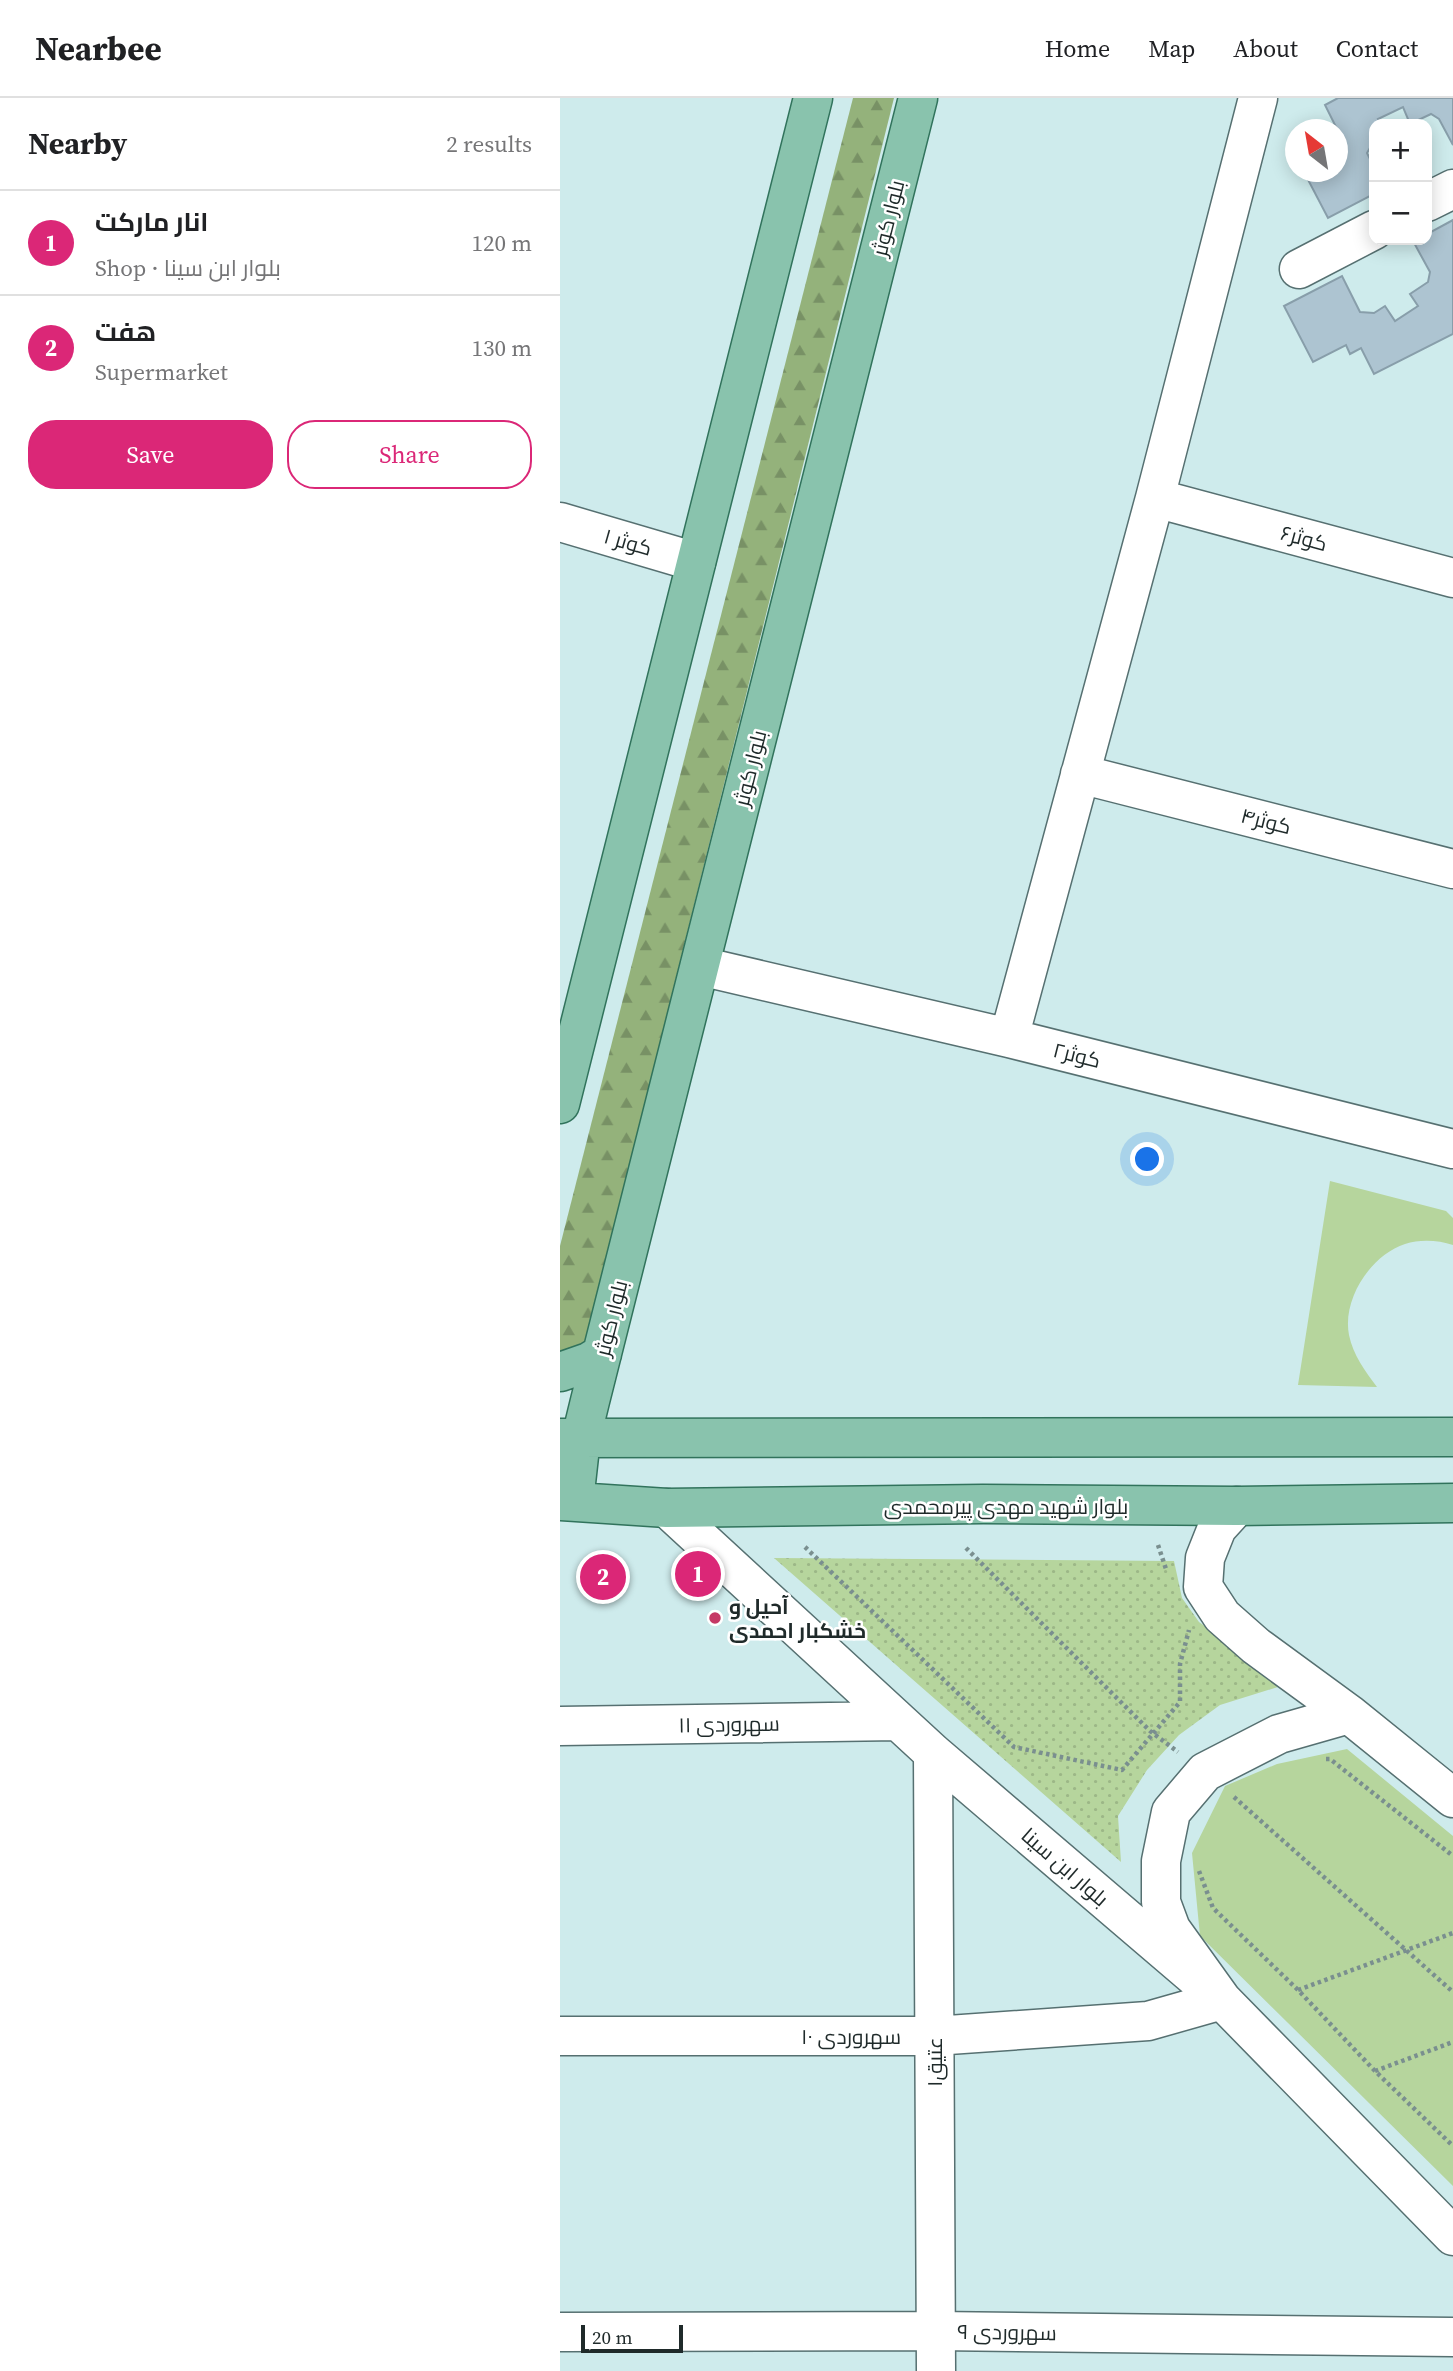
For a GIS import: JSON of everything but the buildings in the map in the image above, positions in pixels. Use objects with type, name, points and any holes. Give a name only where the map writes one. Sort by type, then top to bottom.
[{"type":"main road","points":[[560,1104],[813,98]]},
{"type":"main road","name":"بلوار کوثر","points":[[567,1501],[571,1438],[602,1354],[918,98]]},
{"type":"main road","points":[[560,1372],[589,1362],[602,1354]]},
{"type":"main road","points":[[571,1438],[1453,1437]]},
{"type":"main road","name":"بلوار شهید مهدی پیرمحمدی","points":[[567,1501],[667,1508],[1453,1503]]},
{"type":"street","points":[[1009,1038],[1155,498],[1258,98]]},
{"type":"street","points":[[1432,200],[1453,189]]},
{"type":"street","points":[[1299,269],[1369,233]]},
{"type":"street","name":"کوثر۶","points":[[1155,498],[1453,579]]},
{"type":"street","name":"کوثر ۱","points":[[560,522],[696,562]]},
{"type":"street","name":"کوثر۴","points":[[1080,774],[1453,869]]},
{"type":"street","name":"کوثر۲","points":[[700,967],[1009,1038],[1453,1149]]},
{"type":"street","points":[[1237,1506],[1217,1528],[1205,1558],[1203,1587],[1222,1616],[1256,1646],[1449,1790]]},
{"type":"street","name":"بلوار ابن سینا","points":[[667,1508],[933,1753],[1222,2000],[1453,2236]]},
{"type":"street","points":[[1222,2000],[1171,1929],[1161,1902],[1161,1861],[1171,1812],[1205,1772],[1279,1734],[1349,1714]]},
{"type":"street","name":"سهروردی ١١","points":[[560,1726],[898,1721]]},
{"type":"street","name":"عتیق۱","points":[[933,1753],[936,2371]]},
{"type":"street","name":"سهروردی ۱۰","points":[[560,2036],[934,2036],[1148,2021],[1222,2000]]},
{"type":"street","name":"سهروردی ۹","points":[[560,2332],[936,2331],[1453,2337]]},
{"type":"path","points":[[1158,1545],[1167,1570]]},
{"type":"path","points":[[805,1547],[1014,1747],[1122,1770],[1180,1702],[1181,1664],[1189,1631],[1185,1619]]},
{"type":"path","points":[[966,1548],[1154,1734],[1205,1772],[1453,1992]]},
{"type":"path","points":[[1318,1759],[1330,1759],[1453,1856]]},
{"type":"path","points":[[1198,1866],[1213,1909],[1453,2146]]},
{"type":"path","points":[[1297,1990],[1453,1933]]},
{"type":"path","points":[[1375,2071],[1453,2042]]},
{"type":"green space","points":[[853,98],[894,98],[584,1349],[560,1355],[560,1246]]},
{"type":"green space","points":[[1330,1181],[1446,1211],[1453,1218],[1453,1245],[1435,1241],[1405,1244],[1370,1268],[1355,1293],[1348,1321],[1349,1335],[1356,1356],[1377,1387],[1298,1385]]},
{"type":"green space","points":[[774,1558],[1174,1561],[1182,1598],[1199,1622],[1264,1669],[1278,1687],[1220,1705],[1179,1735],[1147,1770],[1118,1816],[1121,1862]]},
{"type":"green space","points":[[1347,1749],[1453,1836],[1453,2186],[1200,1936],[1192,1853],[1225,1786],[1277,1764]]},
{"type":"place","name":"انار مارکت","points":[[698,1574]]},
{"type":"place","name":"هفت","points":[[603,1577]]},
{"type":"place","name":"آحیل و خشکبار احمدی","points":[[715,1618]]}]
